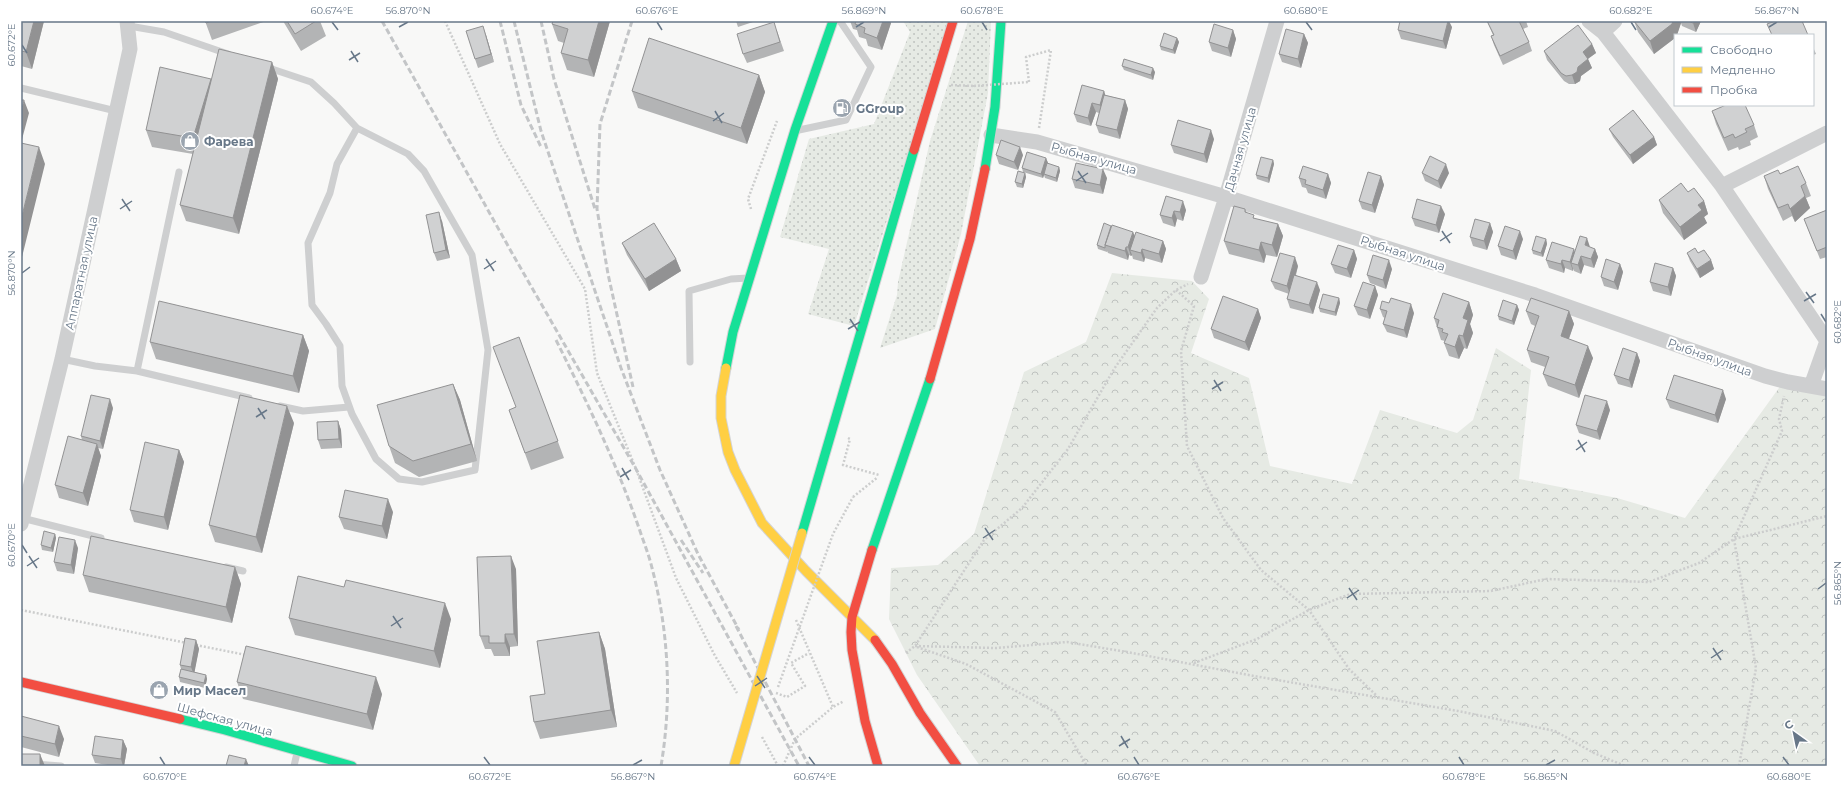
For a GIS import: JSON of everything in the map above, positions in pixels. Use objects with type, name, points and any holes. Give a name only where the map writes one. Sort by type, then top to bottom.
[{"type":"main road","points":[[833,21],[795,130],[733,332],[721,396],[721,418],[728,452],[743,488],[762,524],[852,617],[873,636],[892,664],[920,714],[957,766]]},
{"type":"main road","points":[[734,766],[932,85],[953,21]]},
{"type":"main road","points":[[878,766],[865,721],[852,650],[852,617],[865,570],[875,544],[944,330],[975,214],[991,135],[998,77],[1000,21]]},
{"type":"main road","name":"Шефская улица","points":[[21,682],[225,730],[352,766]]},
{"type":"street","name":"Дачная улица","points":[[1201,277],[1277,21]]},
{"type":"street","points":[[1589,21],[1603,32],[1722,186],[1827,341],[1811,386]]},
{"type":"street","points":[[1603,32],[1615,21]]},
{"type":"street","name":"Аппаратная улица","points":[[22,521],[62,359],[130,49],[130,23]]},
{"type":"street","points":[[1722,186],[1827,133]]},
{"type":"street","name":"Рыбная улица","points":[[991,135],[1037,142],[1226,197],[1535,294],[1765,376],[1827,389]]},
{"type":"lane","points":[[795,130],[846,120],[871,67],[840,21]]},
{"type":"lane","points":[[130,23],[164,32],[239,58]]},
{"type":"lane","points":[[260,65],[311,82],[334,103],[357,128],[408,154],[424,171],[472,254],[488,350],[475,470],[422,482],[399,479],[376,459],[349,407],[342,386],[340,346],[312,305],[308,243],[330,193],[337,164],[357,128]]},
{"type":"lane","points":[[21,88],[116,111]]},
{"type":"lane","points":[[137,371],[179,172]]},
{"type":"lane","points":[[690,362],[689,291],[731,278],[750,278]]},
{"type":"lane","points":[[62,359],[95,366],[137,371],[258,400]]},
{"type":"lane","points":[[273,404],[303,411],[349,407]]},
{"type":"lane","points":[[22,521],[111,541]]},
{"type":"lane","points":[[220,566],[243,571]]},
{"type":"lane","points":[[294,766],[298,751]]},
{"type":"lane","points":[[21,763],[60,766]]},
{"type":"path","points":[[445,21],[500,144],[585,289],[597,373],[636,469],[676,578],[714,654],[741,700]]},
{"type":"path","points":[[974,86],[1029,82],[1026,56],[1050,50],[1037,142]]},
{"type":"path","points":[[752,213],[748,199],[778,117]]},
{"type":"path","points":[[915,646],[984,540],[1022,508],[1068,449],[1114,369],[1157,308],[1176,290],[1201,277]]},
{"type":"path","points":[[1176,290],[1194,306],[1181,350],[1187,446],[1223,518],[1261,570],[1309,610],[1349,669],[1377,696]]},
{"type":"path","points":[[1739,766],[1756,668],[1734,539],[1782,431],[1779,419],[1788,382]]},
{"type":"path","points":[[776,693],[833,534],[854,497],[879,475],[843,465],[850,439]]},
{"type":"path","points":[[1192,663],[1257,639],[1309,610],[1350,594],[1490,591],[1546,580],[1649,582],[1699,563],[1734,539],[1827,516]]},
{"type":"path","points":[[21,610],[248,656]]},
{"type":"path","points":[[794,617],[833,707]]},
{"type":"path","points":[[915,646],[996,648],[1067,642],[1192,663],[1254,676],[1458,710],[1555,731],[1594,753],[1625,766]]},
{"type":"path","points":[[915,646],[966,664],[1055,712],[1087,766]]},
{"type":"path","points":[[758,684],[787,697],[805,686],[791,663],[809,653]]},
{"type":"path","points":[[783,766],[795,739],[812,724]]},
{"type":"path","points":[[760,733],[778,766]]},
{"type":"green space","points":[[903,21],[949,21],[854,326],[808,314],[829,249],[780,237],[809,139],[874,124],[910,32]]},
{"type":"green space","points":[[968,21],[991,21],[988,93],[961,234],[935,329],[880,348],[897,295],[898,282],[930,141]]},
{"type":"green space","points":[[1112,273],[1192,281],[1209,299],[1191,353],[1249,378],[1270,466],[1352,484],[1380,410],[1457,433],[1473,420],[1496,348],[1531,370],[1519,479],[1617,498],[1685,518],[1781,385],[1827,382],[1827,766],[980,766],[917,675],[889,619],[891,568],[938,565],[974,534],[1024,372],[1086,342]]},
{"type":"building","points":[[21,21],[34,21],[26,52],[21,51]]},
{"type":"building","points":[[287,21],[316,21],[295,34]]},
{"type":"building","points":[[553,21],[599,21],[588,60],[561,53],[568,29],[552,24]]},
{"type":"building","points":[[856,21],[883,21],[877,38],[864,33],[865,28],[855,24]]},
{"type":"building","points":[[1400,21],[1448,21],[1443,41],[1398,30]]},
{"type":"building","points":[[1487,21],[1519,21],[1529,42],[1500,56],[1491,36],[1494,35]]},
{"type":"building","points":[[1634,21],[1673,21],[1672,24],[1650,41]]},
{"type":"building","points":[[1775,21],[1802,21],[1808,34],[1772,34],[1767,24]]},
{"type":"building","points":[[774,22],[780,42],[743,54],[737,34]]},
{"type":"building","points":[[1214,24],[1233,30],[1228,48],[1209,42]]},
{"type":"building","points":[[1578,25],[1592,44],[1583,52],[1588,59],[1578,67],[1577,72],[1566,76],[1561,73],[1544,51]]},
{"type":"building","points":[[483,26],[491,54],[475,59],[466,31]]},
{"type":"building","points":[[1286,29],[1304,34],[1298,59],[1279,54]]},
{"type":"building","points":[[1164,33],[1177,38],[1173,50],[1160,46]]},
{"type":"building","points":[[649,38],[759,75],[741,128],[632,91]]},
{"type":"building","points":[[219,49],[272,62],[233,218],[180,205]]},
{"type":"building","points":[[1124,59],[1153,68],[1151,75],[1122,66]]},
{"type":"building","points":[[160,67],[211,79],[193,138],[146,130]]},
{"type":"building","points":[[1082,85],[1104,91],[1100,105],[1092,103],[1088,118],[1074,114]]},
{"type":"building","points":[[1104,95],[1125,100],[1117,130],[1096,125]]},
{"type":"building","points":[[21,100],[24,100],[21,113]]},
{"type":"building","points":[[1724,106],[1745,106],[1754,125],[1745,129],[1747,132],[1735,138],[1733,134],[1724,138],[1712,111]]},
{"type":"building","points":[[1633,110],[1654,137],[1630,155],[1609,129]]},
{"type":"building","points":[[1178,120],[1211,130],[1204,154],[1171,145]]},
{"type":"building","points":[[1001,140],[1020,147],[1014,162],[996,155]]},
{"type":"building","points":[[21,143],[39,147],[21,220]]},
{"type":"building","points":[[1027,152],[1046,158],[1041,174],[1022,168]]},
{"type":"building","points":[[1430,156],[1446,164],[1438,181],[1422,173]]},
{"type":"building","points":[[1261,157],[1273,160],[1268,178],[1256,175]]},
{"type":"building","points":[[1047,163],[1059,167],[1056,178],[1044,174]]},
{"type":"building","points":[[1076,163],[1103,169],[1100,185],[1072,179]]},
{"type":"building","points":[[1303,166],[1328,174],[1323,190],[1305,184],[1306,180],[1299,178]]},
{"type":"building","points":[[1798,166],[1806,183],[1801,186],[1805,196],[1790,209],[1788,204],[1778,208],[1764,176],[1778,170],[1780,174]]},
{"type":"building","points":[[1018,171],[1025,173],[1022,184],[1015,182]]},
{"type":"building","points":[[1368,172],[1381,176],[1372,205],[1359,201]]},
{"type":"building","points":[[1681,183],[1688,192],[1694,188],[1704,201],[1698,205],[1702,210],[1680,227],[1659,200]]},
{"type":"building","points":[[1166,196],[1183,201],[1180,212],[1174,211],[1172,218],[1160,215]]},
{"type":"building","points":[[1417,199],[1441,206],[1436,225],[1412,218]]},
{"type":"building","points":[[1234,206],[1245,209],[1245,212],[1254,215],[1253,218],[1278,224],[1272,245],[1261,242],[1259,250],[1224,241]]},
{"type":"building","points":[[1827,210],[1827,247],[1817,251],[1804,219]]},
{"type":"building","points":[[439,212],[446,250],[434,253],[426,215]]},
{"type":"building","points":[[1475,219],[1490,223],[1484,241],[1470,237]]},
{"type":"building","points":[[654,223],[676,259],[645,279],[622,243]]},
{"type":"building","points":[[1104,223],[1111,226],[1105,248],[1097,245]]},
{"type":"building","points":[[1112,225],[1133,232],[1128,247],[1126,247],[1125,251],[1105,245]]},
{"type":"building","points":[[1505,226],[1520,231],[1513,251],[1498,246]]},
{"type":"building","points":[[1136,232],[1163,241],[1159,254],[1142,249],[1141,253],[1130,250]]},
{"type":"building","points":[[1536,236],[1546,239],[1541,253],[1532,250]]},
{"type":"building","points":[[1580,236],[1587,238],[1585,245],[1595,249],[1591,259],[1581,256],[1578,265],[1571,263]]},
{"type":"building","points":[[1552,242],[1574,249],[1570,262],[1562,260],[1561,264],[1546,260]]},
{"type":"building","points":[[1338,245],[1354,250],[1347,269],[1331,264]]},
{"type":"building","points":[[1695,248],[1698,253],[1704,250],[1711,260],[1697,269],[1687,253]]},
{"type":"building","points":[[1280,253],[1295,257],[1287,286],[1271,281]]},
{"type":"building","points":[[1373,255],[1389,260],[1383,280],[1367,275]]},
{"type":"building","points":[[1606,259],[1620,264],[1614,282],[1601,277]]},
{"type":"building","points":[[1655,263],[1673,268],[1668,287],[1650,282]]},
{"type":"building","points":[[1294,275],[1317,282],[1309,305],[1287,299]]},
{"type":"building","points":[[1363,282],[1375,286],[1367,310],[1354,306]]},
{"type":"building","points":[[1443,293],[1469,302],[1463,318],[1468,320],[1463,336],[1459,335],[1455,347],[1444,343],[1448,334],[1442,332],[1443,329],[1437,327],[1439,320],[1434,318]]},
{"type":"building","points":[[1323,294],[1339,298],[1335,312],[1319,308]]},
{"type":"building","points":[[1223,296],[1258,309],[1245,342],[1211,329]]},
{"type":"building","points":[[1391,298],[1411,304],[1404,330],[1383,324],[1387,311],[1380,309],[1382,301],[1389,303]]},
{"type":"building","points":[[1531,298],[1569,311],[1561,336],[1588,346],[1575,385],[1543,374],[1549,357],[1527,350],[1539,316],[1526,311]]},
{"type":"building","points":[[1503,300],[1517,305],[1512,321],[1498,316]]},
{"type":"building","points":[[159,301],[303,335],[293,376],[150,342]]},
{"type":"building","points":[[519,337],[558,441],[525,453],[509,410],[516,407],[493,347]]},
{"type":"building","points":[[1623,348],[1637,353],[1629,380],[1614,375]]},
{"type":"building","points":[[1674,375],[1723,390],[1715,415],[1666,399]]},
{"type":"building","points":[[453,384],[471,444],[413,461],[389,446],[377,405]]},
{"type":"building","points":[[91,395],[110,399],[100,441],[81,436]]},
{"type":"building","points":[[240,395],[287,406],[256,537],[209,525]]},
{"type":"building","points":[[1585,395],[1607,401],[1597,431],[1576,425]]},
{"type":"building","points":[[338,421],[339,439],[318,440],[317,422]]},
{"type":"building","points":[[68,436],[97,444],[83,493],[55,485]]},
{"type":"building","points":[[145,442],[179,450],[164,517],[130,510]]},
{"type":"building","points":[[345,490],[388,499],[382,526],[339,517]]},
{"type":"building","points":[[44,531],[55,534],[51,548],[41,545]]},
{"type":"building","points":[[91,536],[235,567],[226,607],[83,575]]},
{"type":"building","points":[[59,537],[75,540],[71,565],[54,562]]},
{"type":"building","points":[[511,556],[514,634],[505,634],[505,643],[489,643],[489,636],[480,636],[477,557]]},
{"type":"building","points":[[298,576],[344,587],[346,580],[445,603],[434,651],[289,618]]},
{"type":"building","points":[[599,632],[611,710],[534,722],[530,696],[545,694],[537,641]]},
{"type":"building","points":[[185,638],[196,640],[191,667],[180,665]]},
{"type":"building","points":[[246,646],[376,677],[367,714],[237,682]]},
{"type":"building","points":[[181,669],[206,675],[204,683],[179,677]]},
{"type":"building","points":[[21,716],[59,726],[55,744],[21,736]]},
{"type":"building","points":[[95,736],[123,740],[121,759],[92,755]]},
{"type":"building","points":[[21,754],[40,754],[40,766],[21,766]]},
{"type":"building","points":[[229,755],[246,759],[244,766],[226,766]]},
{"type":"railway","points":[[382,21],[512,253],[636,469],[799,766]]},
{"type":"railway","points":[[500,21],[521,105],[541,147]]},
{"type":"railway","points":[[514,21],[541,131],[621,368],[660,470],[698,554],[739,630]]},
{"type":"railway","points":[[541,21],[554,79],[595,209]]},
{"type":"railway","points":[[632,21],[600,124],[597,209],[608,274],[633,387]]},
{"type":"railway","points":[[556,340],[590,410],[622,482],[648,554],[658,592],[667,667],[667,717],[661,766]]},
{"type":"railway","points":[[681,540],[703,573]]},
{"type":"railway","points":[[736,626],[809,766]]},
{"type":"traffic: fast","points":[[726,368],[733,332],[795,130],[833,21]]},
{"type":"traffic: fast","points":[[985,169],[995,107],[1001,21]]},
{"type":"traffic: fast","points":[[802,533],[914,150]]},
{"type":"traffic: fast","points":[[872,550],[930,379]]},
{"type":"traffic: fast","points":[[180,719],[225,730],[352,766]]},
{"type":"traffic: slow","points":[[726,368],[721,396],[721,418],[728,452],[735,470],[762,523],[806,571],[875,640]]},
{"type":"traffic: slow","points":[[734,766],[802,533]]},
{"type":"traffic: jam","points":[[914,150],[953,21]]},
{"type":"traffic: jam","points":[[930,379],[970,239],[985,169]]},
{"type":"traffic: jam","points":[[872,550],[852,617],[851,632],[852,650],[865,721],[878,766]]},
{"type":"traffic: jam","points":[[875,640],[892,664],[920,713],[957,766]]},
{"type":"traffic: jam","points":[[21,682],[180,719]]},
{"type":"place","name":"GGroup","points":[[842,108]]},
{"type":"place","name":"Фарева","points":[[190,141]]},
{"type":"place","name":"Мир Масел","points":[[159,690]]}]
